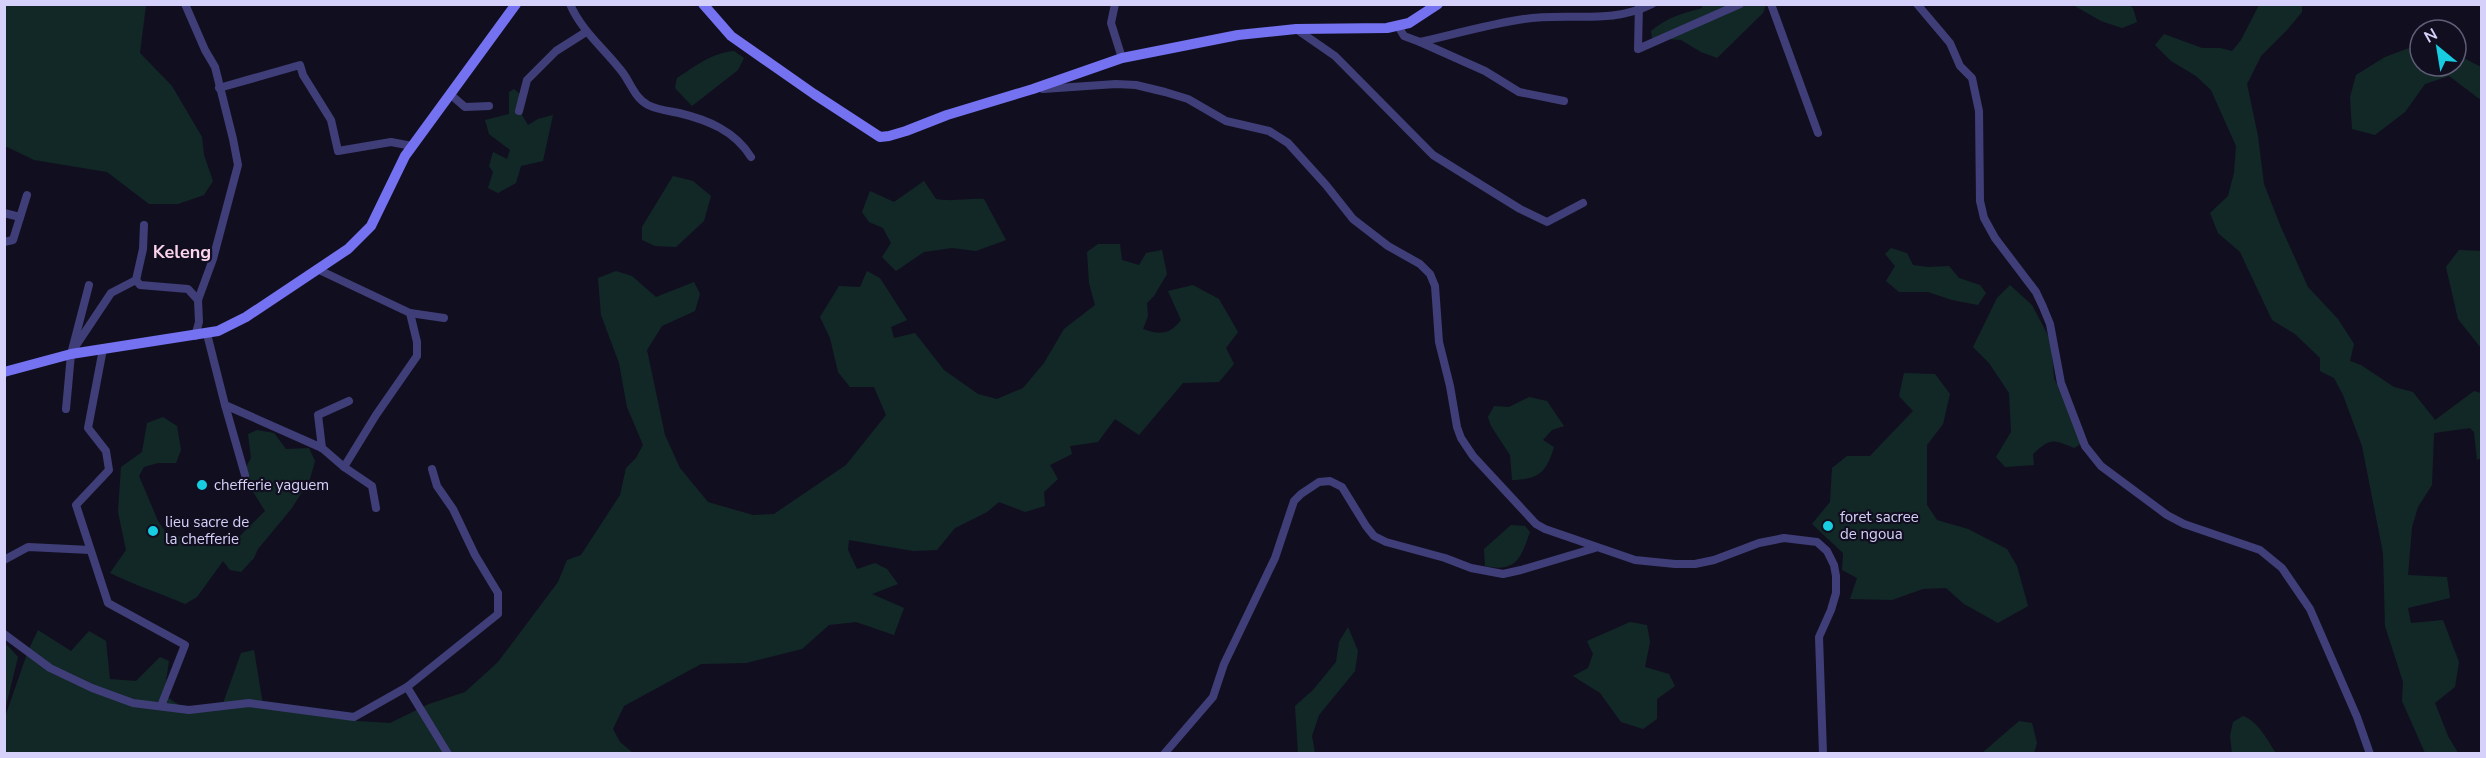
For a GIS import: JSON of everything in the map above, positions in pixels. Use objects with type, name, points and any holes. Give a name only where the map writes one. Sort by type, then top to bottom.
[{"type":"main road","points":[[4,372],[71,354],[207,334],[246,317],[348,249],[371,226],[397,170],[412,146],[516,4]]},
{"type":"main road","points":[[703,4],[731,36],[880,137],[1033,89],[1122,58],[1204,40],[1296,29],[1398,26],[1409,23],[1438,4]]},
{"type":"street","points":[[185,4],[215,67],[237,165],[213,259],[198,300],[199,322],[195,336]]},
{"type":"street","points":[[570,4],[586,32],[623,74],[640,99],[659,109],[712,123],[736,138],[752,157]]},
{"type":"street","points":[[1115,4],[1112,23],[1122,58]]},
{"type":"street","points":[[1420,42],[1526,19],[1616,16],[1652,4]]},
{"type":"street","points":[[1639,8],[1638,49],[1740,4]]},
{"type":"street","points":[[1771,4],[1818,133]]},
{"type":"street","points":[[1917,4],[1950,43],[1960,66],[1972,78],[1979,111],[1980,201],[1983,218],[1995,238],[2036,292],[2043,307],[2050,324],[2061,383],[2085,446],[2102,465],[2167,515],[2184,524],[2260,550],[2282,568],[2310,609],[2358,717],[2370,753]]},
{"type":"street","points":[[1398,26],[1404,36],[1485,71],[1519,92],[1564,100]]},
{"type":"street","points":[[1296,29],[1335,56],[1433,155],[1520,209],[1547,222],[1583,203]]},
{"type":"street","points":[[519,111],[528,80],[556,51],[586,32]]},
{"type":"street","points":[[219,88],[300,65],[303,75],[331,120],[338,151],[391,142],[412,146]]},
{"type":"street","points":[[1033,89],[1090,84],[1136,85],[1188,99],[1227,121],[1269,131],[1288,143],[1326,184],[1353,219],[1388,246],[1420,264],[1430,274],[1435,286],[1439,342],[1457,427],[1473,456],[1536,524],[1556,534],[1635,560],[1695,564],[1714,560],[1759,543],[1784,538],[1817,542],[1827,551],[1834,565],[1836,576],[1836,593],[1819,637],[1823,753]]},
{"type":"street","points":[[451,95],[465,107],[489,106]]},
{"type":"street","points":[[4,242],[13,240],[27,195]]},
{"type":"street","points":[[4,213],[20,217]]},
{"type":"street","points":[[71,354],[111,293],[136,280],[143,249],[144,225]]},
{"type":"street","points":[[317,269],[410,313],[444,318]]},
{"type":"street","points":[[136,280],[140,285],[188,289],[198,300]]},
{"type":"street","points":[[66,408],[71,354],[89,285]]},
{"type":"street","points":[[344,467],[417,357],[417,342],[410,313]]},
{"type":"street","points":[[207,334],[245,476]]},
{"type":"street","points":[[103,349],[88,428],[106,451],[109,470],[75,505],[108,603],[185,645],[161,706]]},
{"type":"street","points":[[322,448],[318,415],[349,401]]},
{"type":"street","points":[[225,405],[322,448],[344,467],[372,486],[376,508]]},
{"type":"street","points":[[4,634],[50,668],[133,703],[189,710],[249,703],[354,717],[407,687],[498,615],[498,593],[475,555],[453,509],[436,486],[432,469]]},
{"type":"street","points":[[1164,753],[1213,697],[1224,664],[1275,558],[1294,501],[1319,482],[1329,481],[1342,487],[1374,536],[1386,542],[1485,572],[1503,574],[1595,548]]},
{"type":"street","points":[[4,560],[28,547],[90,550]]},
{"type":"street","points":[[407,687],[448,753]]},
{"type":"green space","points":[[4,5],[146,5],[140,53],[172,86],[202,137],[204,155],[213,181],[204,195],[178,204],[149,204],[107,172],[34,160],[5,146]]},
{"type":"green space","points":[[1702,5],[1766,5],[1763,13],[1717,58],[1681,40],[1652,38],[1651,31],[1657,26],[1675,16],[1702,8]]},
{"type":"green space","points":[[2073,5],[2129,5],[2133,8],[2137,22],[2122,28],[2101,21]]},
{"type":"green space","points":[[2259,5],[2302,5],[2302,12],[2261,56],[2247,84],[2258,136],[2264,184],[2308,287],[2338,319],[2354,344],[2350,361],[2361,365],[2394,387],[2413,392],[2435,420],[2474,391],[2481,393],[2481,458],[2477,460],[2474,432],[2470,428],[2434,433],[2432,485],[2418,507],[2412,527],[2408,575],[2447,577],[2450,598],[2408,608],[2411,623],[2443,620],[2459,662],[2455,687],[2435,703],[2448,736],[2458,753],[2425,753],[2402,701],[2403,682],[2385,626],[2383,553],[2362,446],[2343,395],[2334,378],[2320,371],[2320,358],[2295,334],[2272,320],[2240,252],[2218,233],[2210,213],[2228,196],[2234,173],[2236,146],[2211,90],[2196,76],[2171,61],[2155,45],[2164,34],[2202,48],[2232,51],[2241,40]]},
{"type":"green space","points":[[2408,48],[2408,78],[2443,78],[2425,84],[2405,112],[2375,135],[2352,129],[2350,97],[2356,75],[2385,57]]},
{"type":"green space","points":[[734,51],[744,58],[738,70],[692,106],[675,88],[677,78],[697,65],[718,54]]},
{"type":"green space","points":[[2468,60],[2481,67],[2481,100],[2452,78],[2468,78]]},
{"type":"green space","points":[[514,89],[526,99],[522,115],[528,125],[538,119],[553,115],[543,161],[521,166],[516,183],[498,193],[488,188],[493,172],[489,166],[493,152],[507,159],[510,150],[489,134],[485,120],[509,114],[509,92]]},
{"type":"green space","points":[[673,176],[693,181],[711,196],[704,221],[676,247],[655,246],[642,240],[642,227]]},
{"type":"green space","points":[[924,181],[936,199],[984,199],[1006,240],[976,251],[952,248],[924,252],[896,271],[882,257],[891,243],[883,228],[869,222],[862,212],[870,191],[894,202]]},
{"type":"green space","points":[[1098,244],[1120,244],[1122,260],[1139,265],[1146,253],[1162,250],[1167,274],[1147,303],[1148,316],[1143,329],[1164,332],[1173,329],[1181,320],[1168,291],[1193,285],[1219,299],[1238,332],[1226,348],[1234,364],[1219,382],[1183,383],[1139,435],[1115,419],[1098,442],[1070,446],[1072,454],[1050,465],[1058,479],[1044,492],[1045,506],[1025,512],[999,502],[987,512],[955,528],[937,550],[913,551],[849,540],[848,550],[857,569],[875,563],[887,569],[898,584],[872,594],[904,608],[894,635],[856,622],[829,625],[802,649],[746,663],[701,664],[624,706],[613,729],[620,742],[633,753],[5,754],[5,717],[28,651],[38,630],[71,651],[89,631],[106,641],[110,679],[136,681],[160,657],[169,661],[164,695],[182,707],[221,709],[241,653],[254,650],[263,705],[358,721],[390,723],[429,704],[465,692],[498,662],[558,582],[567,560],[581,555],[620,495],[626,468],[636,458],[643,445],[627,407],[619,363],[601,315],[598,278],[616,271],[632,276],[656,297],[694,282],[700,294],[695,311],[662,326],[647,350],[665,435],[680,468],[708,502],[753,515],[774,514],[846,465],[886,415],[874,387],[850,387],[838,372],[830,338],[820,317],[839,286],[860,287],[867,271],[880,278],[907,320],[891,327],[894,338],[915,333],[944,370],[978,394],[997,399],[1023,388],[1044,363],[1064,329],[1095,305],[1089,283],[1087,252]]},
{"type":"green space","points":[[1891,248],[1907,253],[1913,265],[1949,266],[1959,278],[1980,285],[1986,293],[1978,305],[1928,292],[1899,292],[1886,281],[1895,266],[1885,254]]},
{"type":"green space","points":[[2459,250],[2481,251],[2481,348],[2458,319],[2446,267]]},
{"type":"green space","points":[[2010,285],[2032,305],[2051,341],[2054,378],[2084,442],[2074,448],[2056,442],[2048,443],[2033,454],[2034,465],[2005,467],[1996,457],[2011,432],[2009,393],[1989,363],[1973,347],[1997,298]]},
{"type":"green space","points":[[1904,373],[1935,374],[1950,394],[1943,424],[1927,445],[1927,505],[1937,520],[1968,529],[2007,549],[2017,566],[2028,606],[1998,623],[1964,604],[1946,588],[1923,589],[1892,600],[1850,599],[1857,578],[1842,570],[1843,553],[1812,524],[1830,502],[1832,468],[1847,456],[1870,456],[1913,411],[1899,396]]},
{"type":"green space","points":[[1529,397],[1547,401],[1564,426],[1552,430],[1543,440],[1554,447],[1544,469],[1535,476],[1512,480],[1510,455],[1491,426],[1488,417],[1494,406],[1509,407]]},
{"type":"green space","points":[[163,417],[177,426],[181,450],[176,463],[158,463],[144,467],[139,476],[158,521],[169,537],[198,535],[215,546],[230,546],[265,511],[247,482],[246,467],[251,458],[248,434],[257,430],[274,433],[286,449],[309,448],[315,461],[310,479],[292,508],[258,549],[254,558],[241,572],[230,570],[223,561],[197,597],[185,604],[110,573],[126,550],[118,512],[121,467],[142,452],[147,423]]},
{"type":"green space","points":[[1511,525],[1525,526],[1530,532],[1520,556],[1511,565],[1504,567],[1485,566],[1484,549]]},
{"type":"green space","points":[[1630,622],[1647,625],[1650,642],[1645,667],[1669,674],[1675,686],[1657,699],[1657,719],[1643,729],[1621,722],[1600,693],[1573,676],[1588,668],[1593,654],[1587,641]]},
{"type":"green space","points":[[1348,627],[1358,651],[1355,671],[1319,715],[1312,736],[1315,753],[1298,753],[1295,706],[1313,690],[1336,662],[1339,642]]},
{"type":"green space","points":[[5,643],[18,657],[5,710]]},
{"type":"green space","points":[[2243,716],[2254,722],[2276,753],[2232,753],[2230,736],[2233,722]]},
{"type":"green space","points":[[2019,721],[2032,723],[2037,743],[2034,753],[1982,753]]},
{"type":"place","name":"chefferie yaguem","points":[[202,485]]},
{"type":"place","name":"foret sacree de ngoua","points":[[1828,526]]},
{"type":"place","name":"lieu sacre de la chefferie","points":[[153,531]]},
{"type":"district","name":"Keleng","points":[[182,252]]}]
